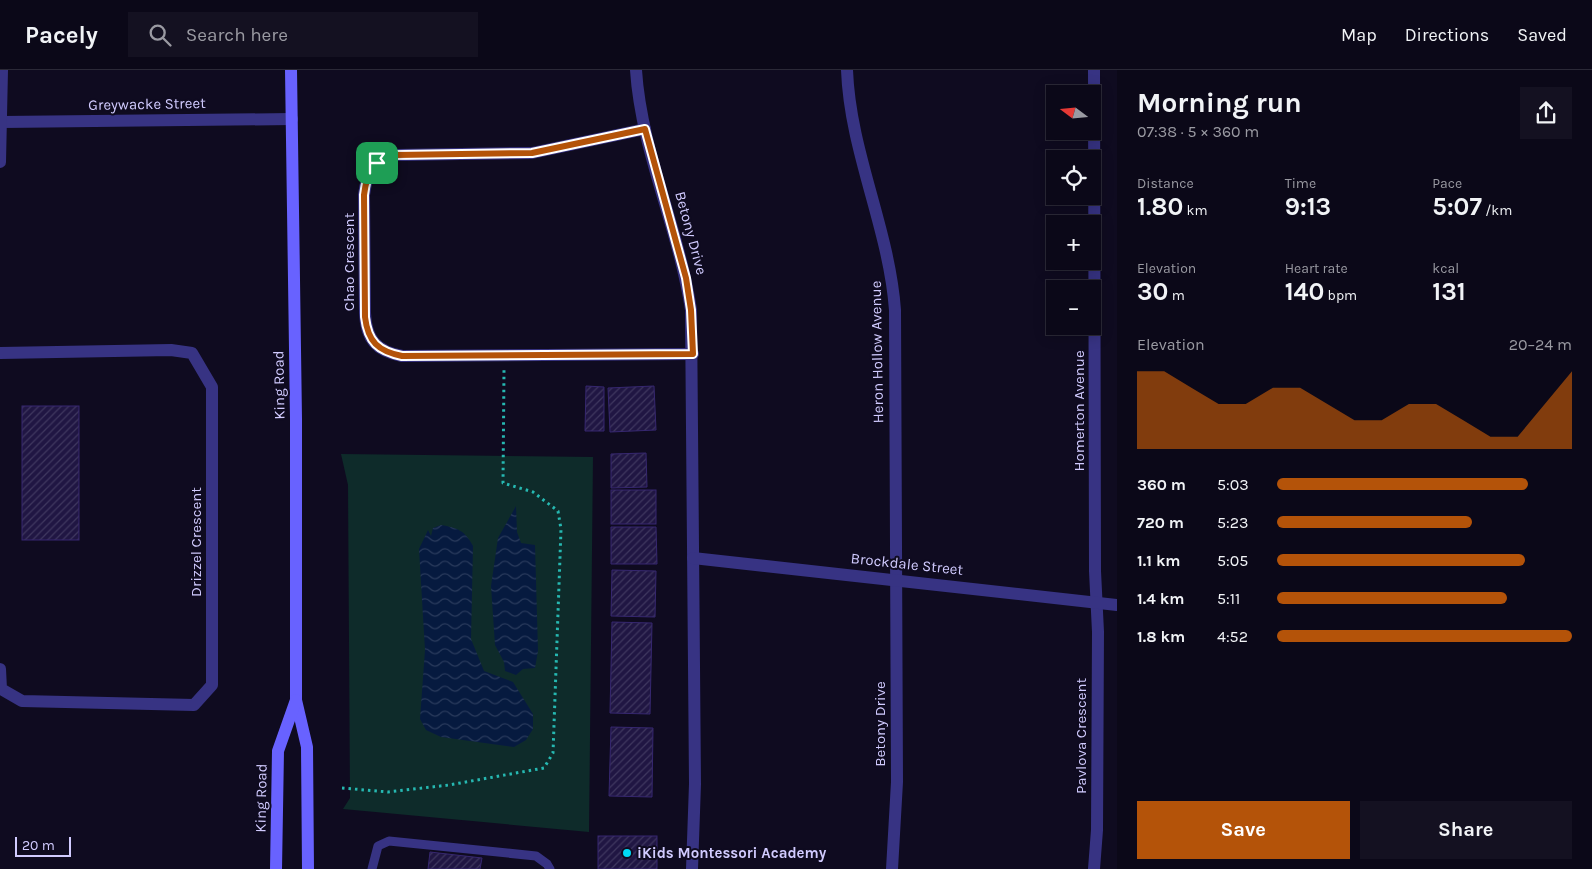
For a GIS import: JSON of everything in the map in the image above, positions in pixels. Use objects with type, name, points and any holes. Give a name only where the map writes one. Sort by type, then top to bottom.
[{"type":"main road","name":"King Road","points":[[291,70],[296,419],[296,700],[307,747],[308,869]]},
{"type":"main road","name":"King Road","points":[[276,869],[278,751],[296,700]]},
{"type":"street","points":[[0,162],[2,70]]},
{"type":"street","name":"Betony Drive","points":[[636,70],[637,93],[645,129],[686,278],[691,310],[693,354],[695,784],[692,869]]},
{"type":"street","name":"Heron Hollow Avenue","points":[[847,70],[851,113],[885,246],[894,290],[896,579]]},
{"type":"street","name":"Homerton Avenue","points":[[1094,70],[1095,562],[1097,602]]},
{"type":"street","name":"Greywacke Street","points":[[2,122],[292,118]]},
{"type":"street","name":"Chao Crescent","points":[[645,129],[532,153],[396,155],[384,157],[372,167],[364,195],[366,329],[371,340],[380,348],[390,354],[402,356],[693,354]]},
{"type":"street","name":"Drizzel Crescent","points":[[0,353],[171,350],[192,353],[212,387],[212,685],[194,705],[22,701],[1,689],[0,669]]},
{"type":"street","name":"Brockdale Street","points":[[693,558],[1117,604]]},
{"type":"street","name":"Betony Drive","points":[[892,869],[897,782],[896,579]]},
{"type":"street","name":"Pavlova Crescent","points":[[1094,869],[1097,820],[1097,602]]},
{"type":"lane","points":[[372,869],[378,846],[389,840],[536,856],[547,864],[550,869]]},
{"type":"path","points":[[342,788],[388,792],[449,786],[544,768],[553,752],[561,530],[558,511],[533,492],[503,483],[504,369]]},
{"type":"green space","points":[[341,454],[593,457],[589,832],[343,809],[350,798],[348,485]]},
{"type":"water","points":[[516,506],[517,532],[521,543],[535,545],[538,651],[535,668],[523,669],[516,675],[505,671],[504,662],[495,645],[491,586],[498,538]]},
{"type":"water","points":[[441,525],[452,527],[464,533],[473,546],[471,639],[484,671],[513,682],[533,714],[533,729],[526,740],[514,747],[441,737],[426,730],[420,719],[425,650],[419,549],[428,530],[431,536],[433,528]]},
{"type":"building","points":[[586,386],[604,387],[604,431],[585,431]]},
{"type":"building","points":[[654,386],[656,430],[610,432],[608,388]]},
{"type":"building","points":[[22,406],[79,406],[79,540],[22,540]]},
{"type":"building","points":[[646,453],[647,487],[611,488],[611,454]]},
{"type":"building","points":[[611,490],[656,490],[656,524],[611,524]]},
{"type":"building","points":[[611,527],[656,527],[657,564],[611,564]]},
{"type":"building","points":[[612,570],[656,571],[655,617],[611,616]]},
{"type":"building","points":[[612,622],[652,623],[650,714],[610,713]]},
{"type":"building","points":[[611,727],[653,728],[652,797],[609,796]]},
{"type":"building","name":"iKids Montessori Academy","points":[[598,836],[657,836],[657,869],[598,869]]},
{"type":"building","points":[[430,852],[482,858],[480,869],[428,869]]},
{"type":"place","name":"iKids Montessori Academy","points":[[627,853]]},
{"type":"route","points":[[645,129],[686,278],[691,310],[693,354],[402,356],[390,354],[380,348],[371,340],[366,329],[365,313],[364,195],[368,176],[372,167],[377,163],[384,157],[396,155],[532,153],[645,129]]}]
